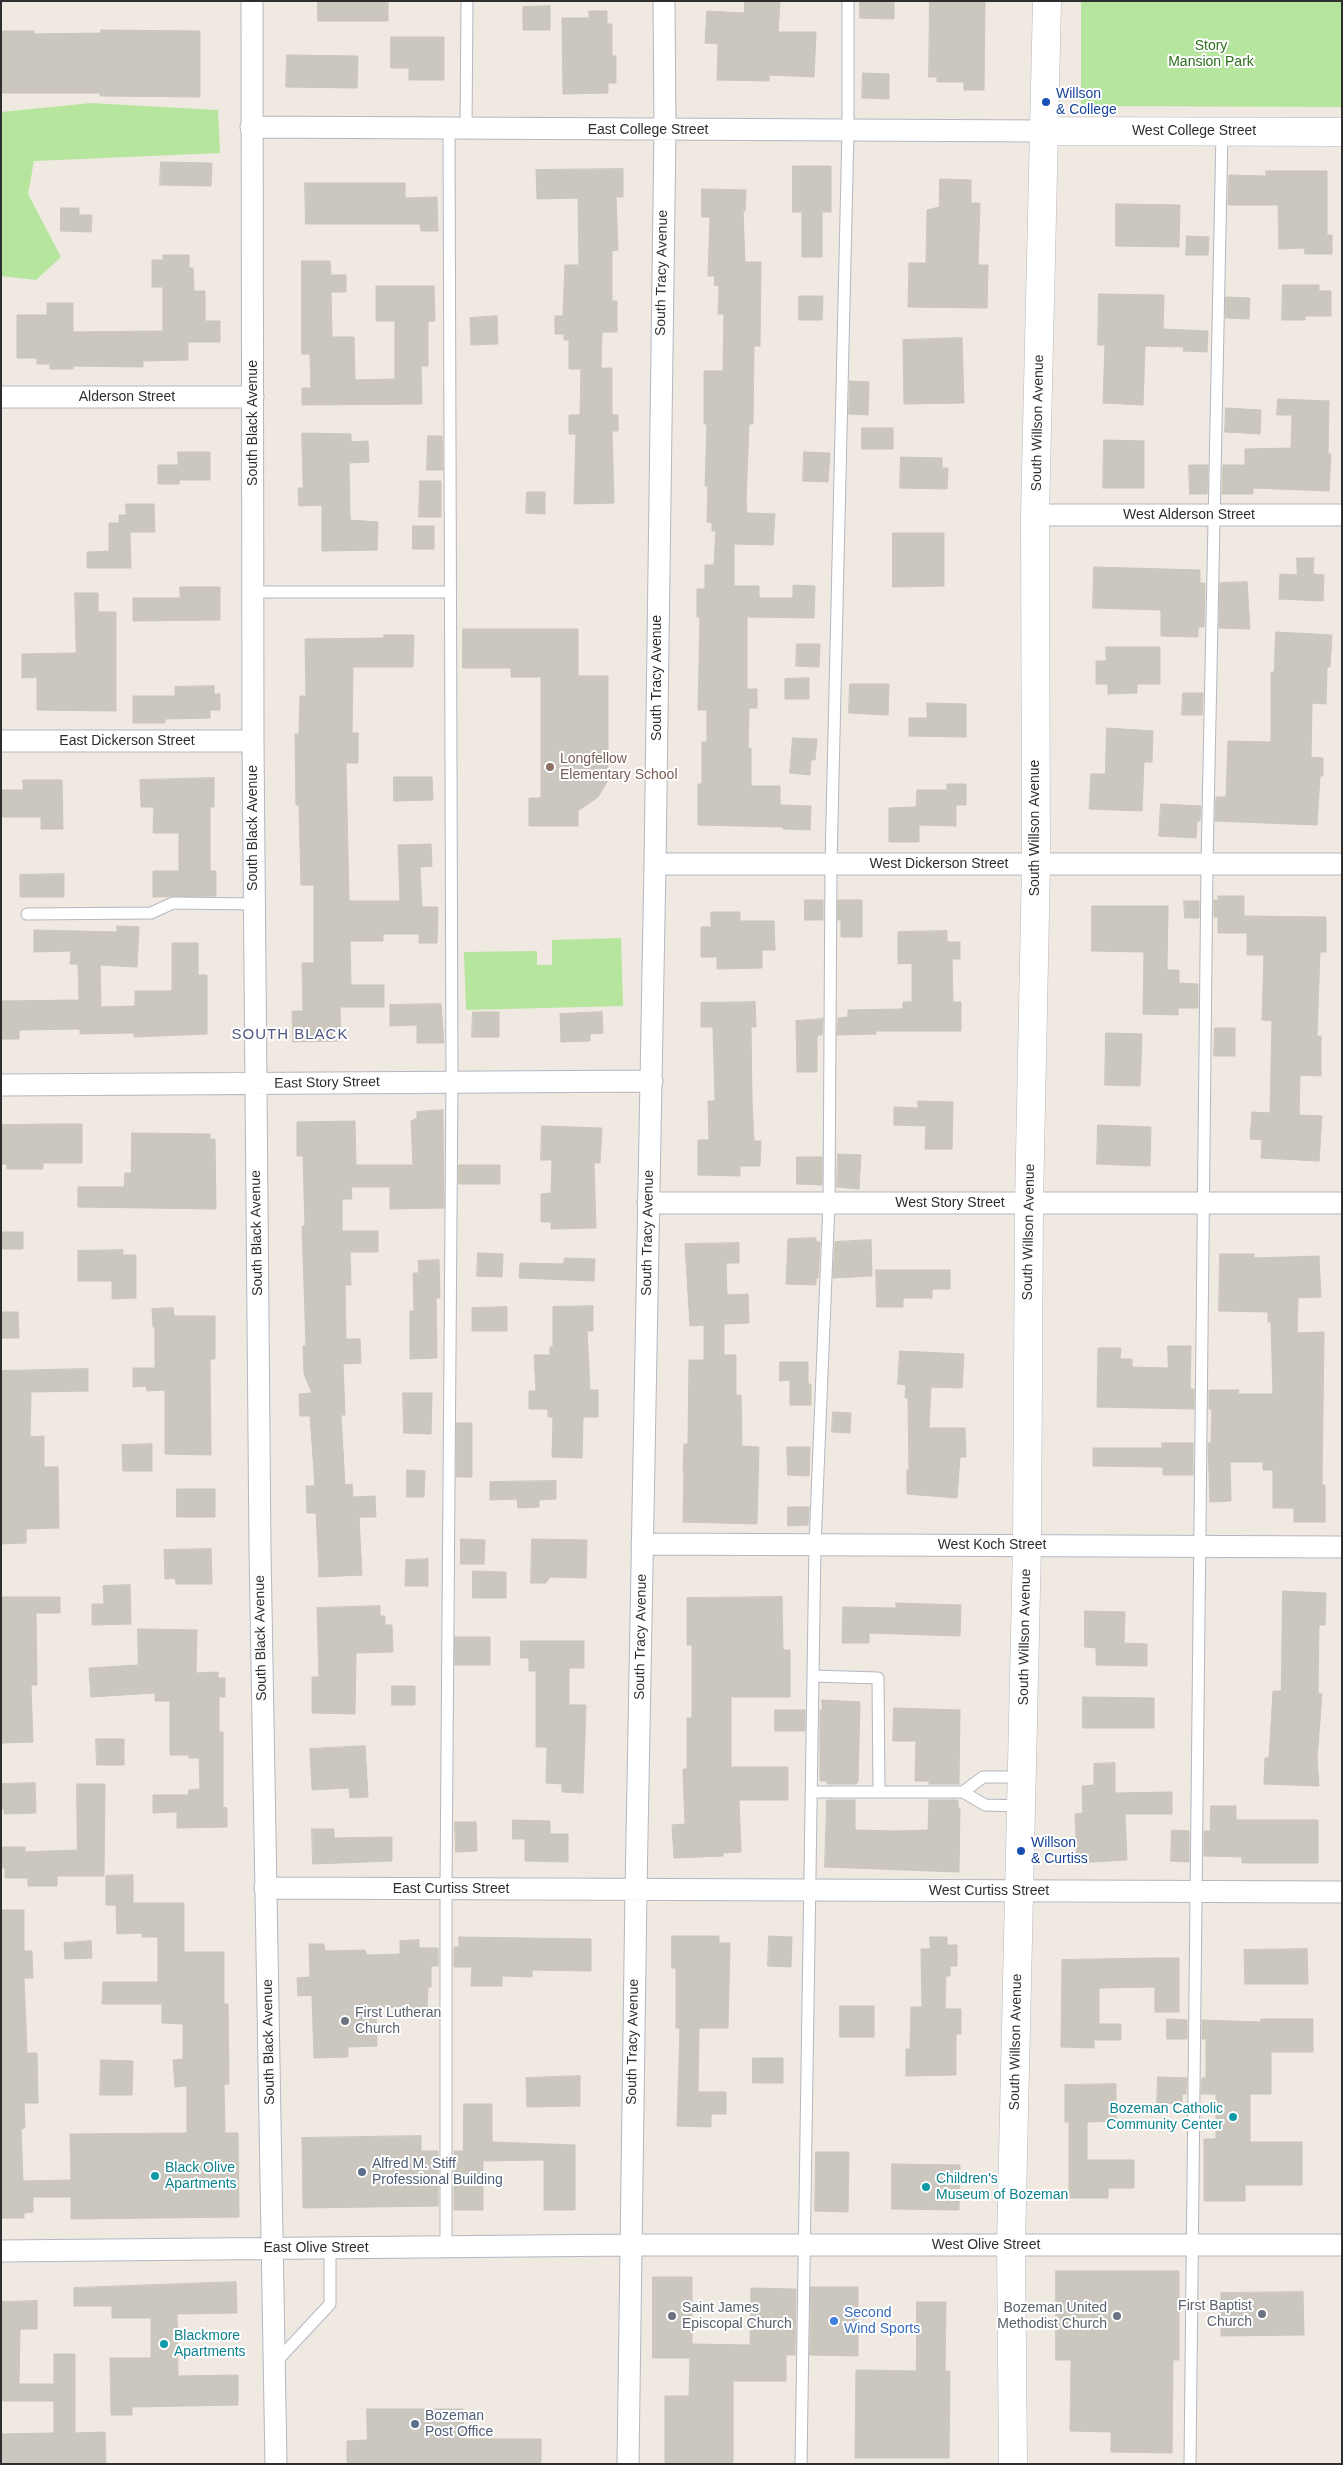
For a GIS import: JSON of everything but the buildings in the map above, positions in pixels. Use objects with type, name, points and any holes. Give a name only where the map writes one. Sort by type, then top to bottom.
[{"type":"main road","name":"South Willson Avenue","points":[[1013,2464],[1011,2245],[1027,1546],[1029,1203],[1036,864],[1035,515],[1046,130],[1047,1]]},
{"type":"main road","name":"West College Street","points":[[1046,130],[1342,132]]},
{"type":"street","name":"South Black Avenue","points":[[252,1],[254,904],[265,1888],[276,2464]]},
{"type":"street","name":"South Tracy Avenue","points":[[628,2464],[642,1544],[656,864],[665,130],[664,1]]},
{"type":"street","name":"East College Street","points":[[252,127],[1046,130]]},
{"type":"street","name":"Alderson Street","points":[[1,397],[253,397]]},
{"type":"street","name":"West Alderson Street","points":[[1035,515],[1342,515]]},
{"type":"street","name":"East Dickerson Street","points":[[1,741],[253,741]]},
{"type":"street","name":"West Dickerson Street","points":[[656,864],[1342,864]]},
{"type":"street","name":"East Story Street","points":[[1,1085],[652,1081]]},
{"type":"street","name":"West Story Street","points":[[648,1203],[1342,1203]]},
{"type":"street","name":"West Koch Street","points":[[642,1544],[1342,1547]]},
{"type":"street","name":"East Curtiss Street","points":[[265,1888],[636,1890]]},
{"type":"street","name":"West Curtiss Street","points":[[636,1890],[1342,1892]]},
{"type":"street","name":"East Olive Street","points":[[1,2252],[630,2245]]},
{"type":"street","name":"West Olive Street","points":[[630,2245],[1342,2245]]},
{"type":"lane","points":[[446,2247],[446,1888],[452,1081],[450,592],[457,129],[467,1]]},
{"type":"lane","points":[[801,2464],[802,2245],[815,1545],[829,1203],[831,864],[848,130],[848,1]]},
{"type":"lane","points":[[1190,2464],[1194,2245],[1195,1892],[1201,1546],[1207,864],[1222,132]]},
{"type":"lane","points":[[253,592],[450,592]]},
{"type":"lane","points":[[27,914],[151,913],[173,903],[254,904]]},
{"type":"lane","points":[[813,1676],[878,1678],[879,1792]]},
{"type":"lane","points":[[963,1792],[983,1777],[1022,1777]]},
{"type":"lane","points":[[811,1792],[963,1792],[986,1805],[1022,1806]]},
{"type":"lane","points":[[274,2363],[330,2304],[330,2248]]},
{"type":"green space","name":"Story Mansion Park","points":[[1081,1],[1342,1],[1342,107],[1081,106]]},
{"type":"green space","points":[[91,103],[218,110],[220,153],[34,161],[28,194],[61,257],[36,280],[1,276],[1,112]]},
{"type":"green space","points":[[621,938],[623,1006],[466,1010],[464,952],[537,951],[537,965],[552,965],[552,940]]},
{"type":"place","name":"Willson & College","points":[[1046,102]]},
{"type":"place","name":"Longfellow Elementary School","points":[[550,767]]},
{"type":"place","name":"Willson & Curtiss","points":[[1021,1851]]},
{"type":"place","name":"First Lutheran Church","points":[[345,2021]]},
{"type":"place","name":"Bozeman Catholic Community Center","points":[[1233,2117]]},
{"type":"place","name":"Alfred M. Stiff Professional Building","points":[[362,2172]]},
{"type":"place","name":"Black Olive Apartments","points":[[155,2176]]},
{"type":"place","name":"Children's Museum of Bozeman","points":[[926,2187]]},
{"type":"place","name":"First Baptist Church","points":[[1262,2314]]},
{"type":"place","name":"Saint James Episcopal Church","points":[[672,2316]]},
{"type":"place","name":"Bozeman United Methodist Church","points":[[1117,2316]]},
{"type":"place","name":"Second Wind Sports","points":[[834,2321]]},
{"type":"place","name":"Blackmore Apartments","points":[[164,2344]]},
{"type":"place","name":"Bozeman Post Office","points":[[415,2424]]},
{"type":"district","name":"SOUTH BLACK","points":[[290,1035]]}]
